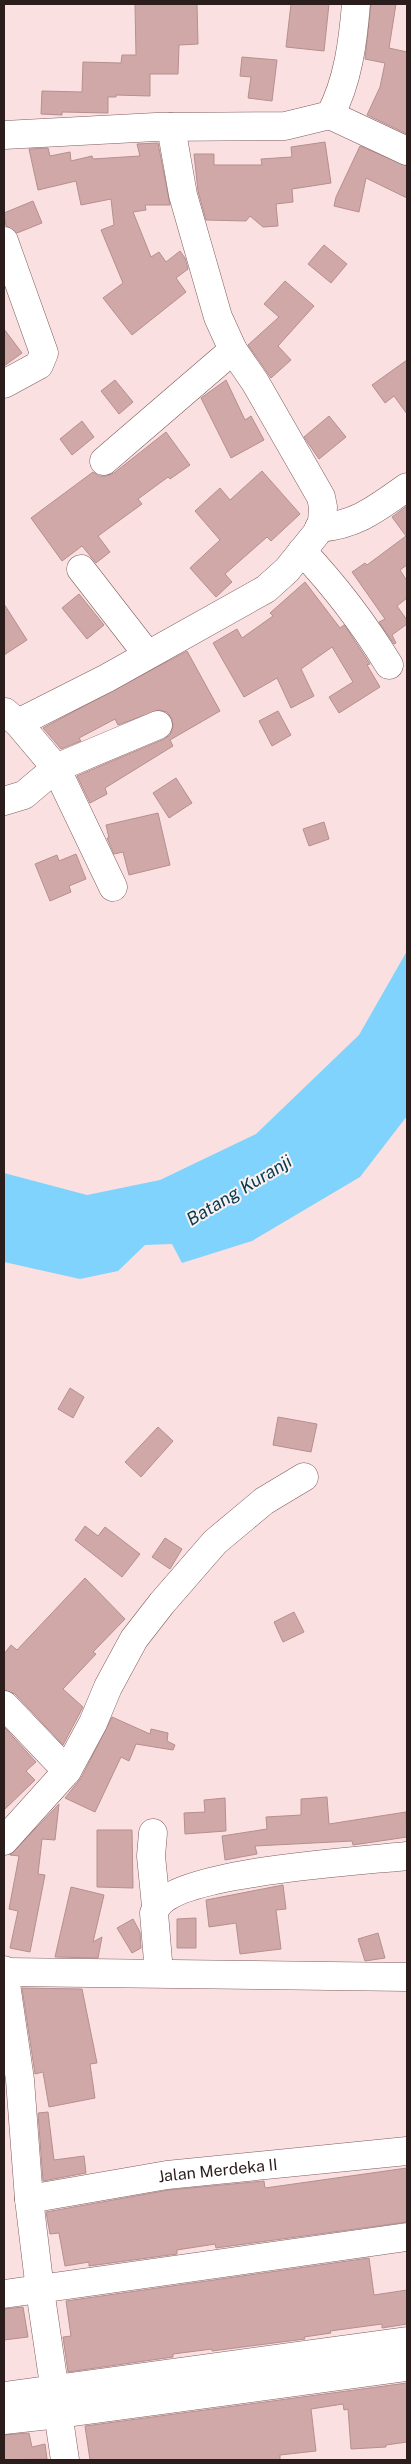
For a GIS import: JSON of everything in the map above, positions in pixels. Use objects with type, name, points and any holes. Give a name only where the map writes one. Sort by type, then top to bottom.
[{"type":"street","points":[[330,115],[340,96],[350,51],[356,4]]},
{"type":"street","points":[[4,134],[171,127],[285,126],[330,115],[407,151]]},
{"type":"street","points":[[113,887],[56,768],[11,717],[107,678],[266,589],[287,570],[302,551],[319,528],[323,516],[321,498],[255,382],[233,350],[218,317],[183,195],[171,127]]},
{"type":"street","points":[[4,242],[44,353],[39,365],[4,384]]},
{"type":"street","points":[[104,461],[233,350]]},
{"type":"street","points":[[319,528],[340,527],[369,514],[407,487]]},
{"type":"street","points":[[302,551],[328,579],[362,623],[389,665]]},
{"type":"street","points":[[81,569],[147,654]]},
{"type":"street","points":[[4,801],[24,795],[56,768],[158,725]]},
{"type":"street","points":[[4,1841],[67,1771],[134,1639],[162,1603],[215,1542],[264,1501],[304,1477]]},
{"type":"street","points":[[4,1704],[67,1771]]},
{"type":"street","points":[[153,1833],[151,1856],[160,1973]]},
{"type":"street","points":[[156,1906],[163,1900],[211,1880],[262,1870],[407,1856]]},
{"type":"street","points":[[65,2460],[40,2290],[20,2080],[4,1971],[407,1977]]},
{"type":"street","name":"Jalan Merdeka II","points":[[30,2199],[167,2175],[407,2151]]},
{"type":"street","points":[[4,2294],[407,2237]]},
{"type":"street","points":[[4,2420],[57,2402],[311,2367],[407,2342]]},
{"type":"street","points":[[311,2367],[407,2367]]},
{"type":"street","points":[[4,2396],[57,2402]]},
{"type":"water","name":"Batang Kuranji","points":[[407,951],[407,1116],[360,1177],[252,1241],[182,1263],[172,1244],[145,1245],[118,1271],[80,1279],[4,1262],[4,1173],[87,1195],[160,1180],[256,1134],[359,1035]]},
{"type":"building","points":[[135,4],[197,4],[198,44],[179,45],[178,74],[150,74],[150,96],[116,95],[116,97],[108,97],[108,113],[62,112],[62,115],[41,114],[42,91],[82,92],[83,62],[121,63],[122,55],[136,55]]},
{"type":"building","points":[[291,4],[329,4],[324,51],[286,47]]},
{"type":"building","points":[[371,4],[396,4],[389,48],[407,52],[407,134],[367,115],[380,87],[385,63],[365,59]]},
{"type":"building","points":[[242,57],[277,60],[272,101],[248,98],[251,77],[240,76]]},
{"type":"building","points":[[325,142],[331,183],[292,189],[293,202],[276,204],[278,226],[263,227],[250,216],[246,221],[206,220],[198,191],[194,154],[214,154],[214,165],[262,165],[261,159],[292,157],[291,147]]},
{"type":"building","points":[[158,143],[170,205],[145,205],[146,210],[133,212],[151,257],[159,252],[166,262],[180,251],[185,258],[188,269],[176,278],[186,292],[132,335],[103,298],[123,283],[101,230],[114,225],[111,199],[81,205],[76,181],[38,190],[29,149],[48,148],[50,156],[70,152],[71,161],[92,156],[93,159],[140,156],[137,144]]},
{"type":"building","points":[[360,146],[407,166],[407,198],[366,178],[359,212],[334,206],[336,197]]},
{"type":"building","points":[[33,201],[42,223],[17,233],[6,226],[4,213]]},
{"type":"building","points":[[324,245],[347,264],[331,283],[308,264]]},
{"type":"building","points":[[285,281],[314,306],[278,346],[291,360],[271,378],[248,345],[279,317],[264,304]]},
{"type":"building","points":[[4,329],[22,353],[4,366]]},
{"type":"building","points":[[407,360],[407,414],[394,396],[385,403],[372,385]]},
{"type":"building","points":[[115,380],[133,402],[119,414],[101,391]]},
{"type":"building","points":[[226,380],[245,420],[251,416],[264,440],[231,458],[201,398]]},
{"type":"building","points":[[329,416],[346,437],[319,459],[304,437]]},
{"type":"building","points":[[82,421],[94,437],[72,455],[60,439]]},
{"type":"building","points":[[166,432],[190,465],[170,479],[168,477],[138,499],[142,504],[98,536],[110,552],[96,563],[82,546],[62,561],[31,518],[93,472],[99,476],[114,473]]},
{"type":"building","points":[[262,471],[300,514],[271,541],[267,537],[225,574],[232,582],[216,597],[190,568],[220,540],[195,511],[220,488],[230,500]]},
{"type":"building","points":[[407,506],[407,565],[400,570],[407,581],[407,598],[397,606],[407,620],[407,624],[392,635],[396,643],[394,644],[379,622],[385,619],[352,572],[365,563],[367,565],[406,536],[392,517]]},
{"type":"building","points":[[305,582],[340,628],[344,625],[347,629],[370,664],[367,665],[380,687],[339,713],[329,697],[353,682],[332,647],[301,669],[314,696],[291,708],[277,678],[244,697],[213,643],[237,629],[242,638],[273,616],[270,613]]},
{"type":"building","points":[[79,594],[104,625],[87,639],[62,608]]},
{"type":"building","points":[[4,604],[27,640],[4,655]]},
{"type":"building","points":[[187,651],[220,711],[170,740],[173,746],[105,788],[107,794],[90,803],[77,776],[164,739],[170,735],[173,727],[172,719],[167,712],[159,710],[118,725],[115,719],[79,738],[81,741],[61,749],[43,728]]},
{"type":"building","points":[[278,711],[291,735],[272,746],[259,721]]},
{"type":"building","points":[[176,778],[192,803],[169,818],[153,793]]},
{"type":"building","points":[[158,813],[170,865],[129,875],[123,852],[114,854],[107,838],[109,838],[106,825]]},
{"type":"building","points":[[324,822],[329,839],[309,846],[303,829]]},
{"type":"building","points":[[76,854],[86,879],[69,886],[71,892],[50,901],[35,864],[57,855],[59,861]]},
{"type":"building","points":[[70,1388],[84,1397],[73,1418],[58,1409]]},
{"type":"building","points":[[278,1417],[317,1424],[311,1452],[273,1445]]},
{"type":"building","points":[[158,1427],[173,1441],[141,1477],[125,1462]]},
{"type":"building","points":[[85,1526],[98,1536],[105,1527],[140,1554],[122,1577],[75,1540]]},
{"type":"building","points":[[165,1538],[182,1549],[170,1569],[152,1557]]},
{"type":"building","points":[[85,1578],[125,1619],[93,1652],[96,1654],[63,1689],[83,1707],[63,1745],[15,1694],[4,1690],[4,1654],[11,1645],[17,1650]]},
{"type":"building","points":[[294,1612],[304,1632],[283,1642],[274,1622]]},
{"type":"building","points":[[112,1717],[150,1734],[151,1729],[168,1733],[167,1741],[175,1745],[173,1750],[136,1744],[129,1761],[121,1757],[95,1812],[65,1798],[81,1778]]},
{"type":"building","points":[[4,1727],[36,1762],[26,1771],[35,1780],[4,1810]]},
{"type":"building","points":[[327,1797],[329,1824],[406,1812],[407,1837],[353,1845],[352,1841],[255,1846],[257,1854],[225,1860],[222,1836],[267,1829],[266,1817],[301,1815],[301,1799]]},
{"type":"building","points":[[225,1798],[226,1831],[185,1834],[184,1813],[205,1812],[204,1800]]},
{"type":"building","points":[[59,1804],[55,1840],[42,1839],[38,1874],[45,1875],[30,1952],[10,1948],[18,1911],[9,1909],[19,1856],[10,1855]]},
{"type":"building","points":[[97,1830],[132,1830],[133,1888],[97,1887]]},
{"type":"building","points":[[283,1885],[286,1909],[276,1910],[281,1949],[240,1954],[236,1923],[209,1927],[206,1900]]},
{"type":"building","points":[[71,1887],[104,1895],[93,1942],[102,1937],[98,1958],[55,1957]]},
{"type":"building","points":[[196,1918],[196,1948],[177,1948],[177,1919]]},
{"type":"building","points":[[133,1919],[140,1932],[141,1948],[132,1953],[117,1928]]},
{"type":"building","points":[[378,1933],[385,1958],[365,1961],[358,1939]]},
{"type":"building","points":[[22,1988],[82,1989],[97,2063],[90,2064],[95,2098],[49,2107],[43,2072],[35,2074]]},
{"type":"building","points":[[48,2112],[54,2160],[84,2156],[86,2173],[43,2181],[38,2113]]},
{"type":"building","points":[[407,2168],[407,2222],[216,2248],[215,2244],[177,2250],[177,2254],[89,2266],[89,2262],[65,2266],[59,2233],[50,2234],[46,2212],[169,2190],[264,2181],[265,2188]]},
{"type":"building","points":[[369,2258],[374,2295],[407,2290],[407,2324],[382,2328],[382,2324],[330,2331],[331,2333],[304,2337],[305,2339],[173,2354],[173,2357],[68,2372],[63,2337],[71,2336],[66,2301]]},
{"type":"building","points":[[23,2307],[28,2337],[4,2340],[4,2309]]},
{"type":"building","points":[[407,2383],[407,2442],[386,2445],[386,2447],[351,2449],[348,2409],[344,2410],[343,2404],[311,2409],[316,2451],[280,2455],[280,2460],[90,2460],[85,2426]]},
{"type":"building","points":[[29,2433],[32,2447],[45,2444],[47,2459],[4,2460],[4,2435]]}]
